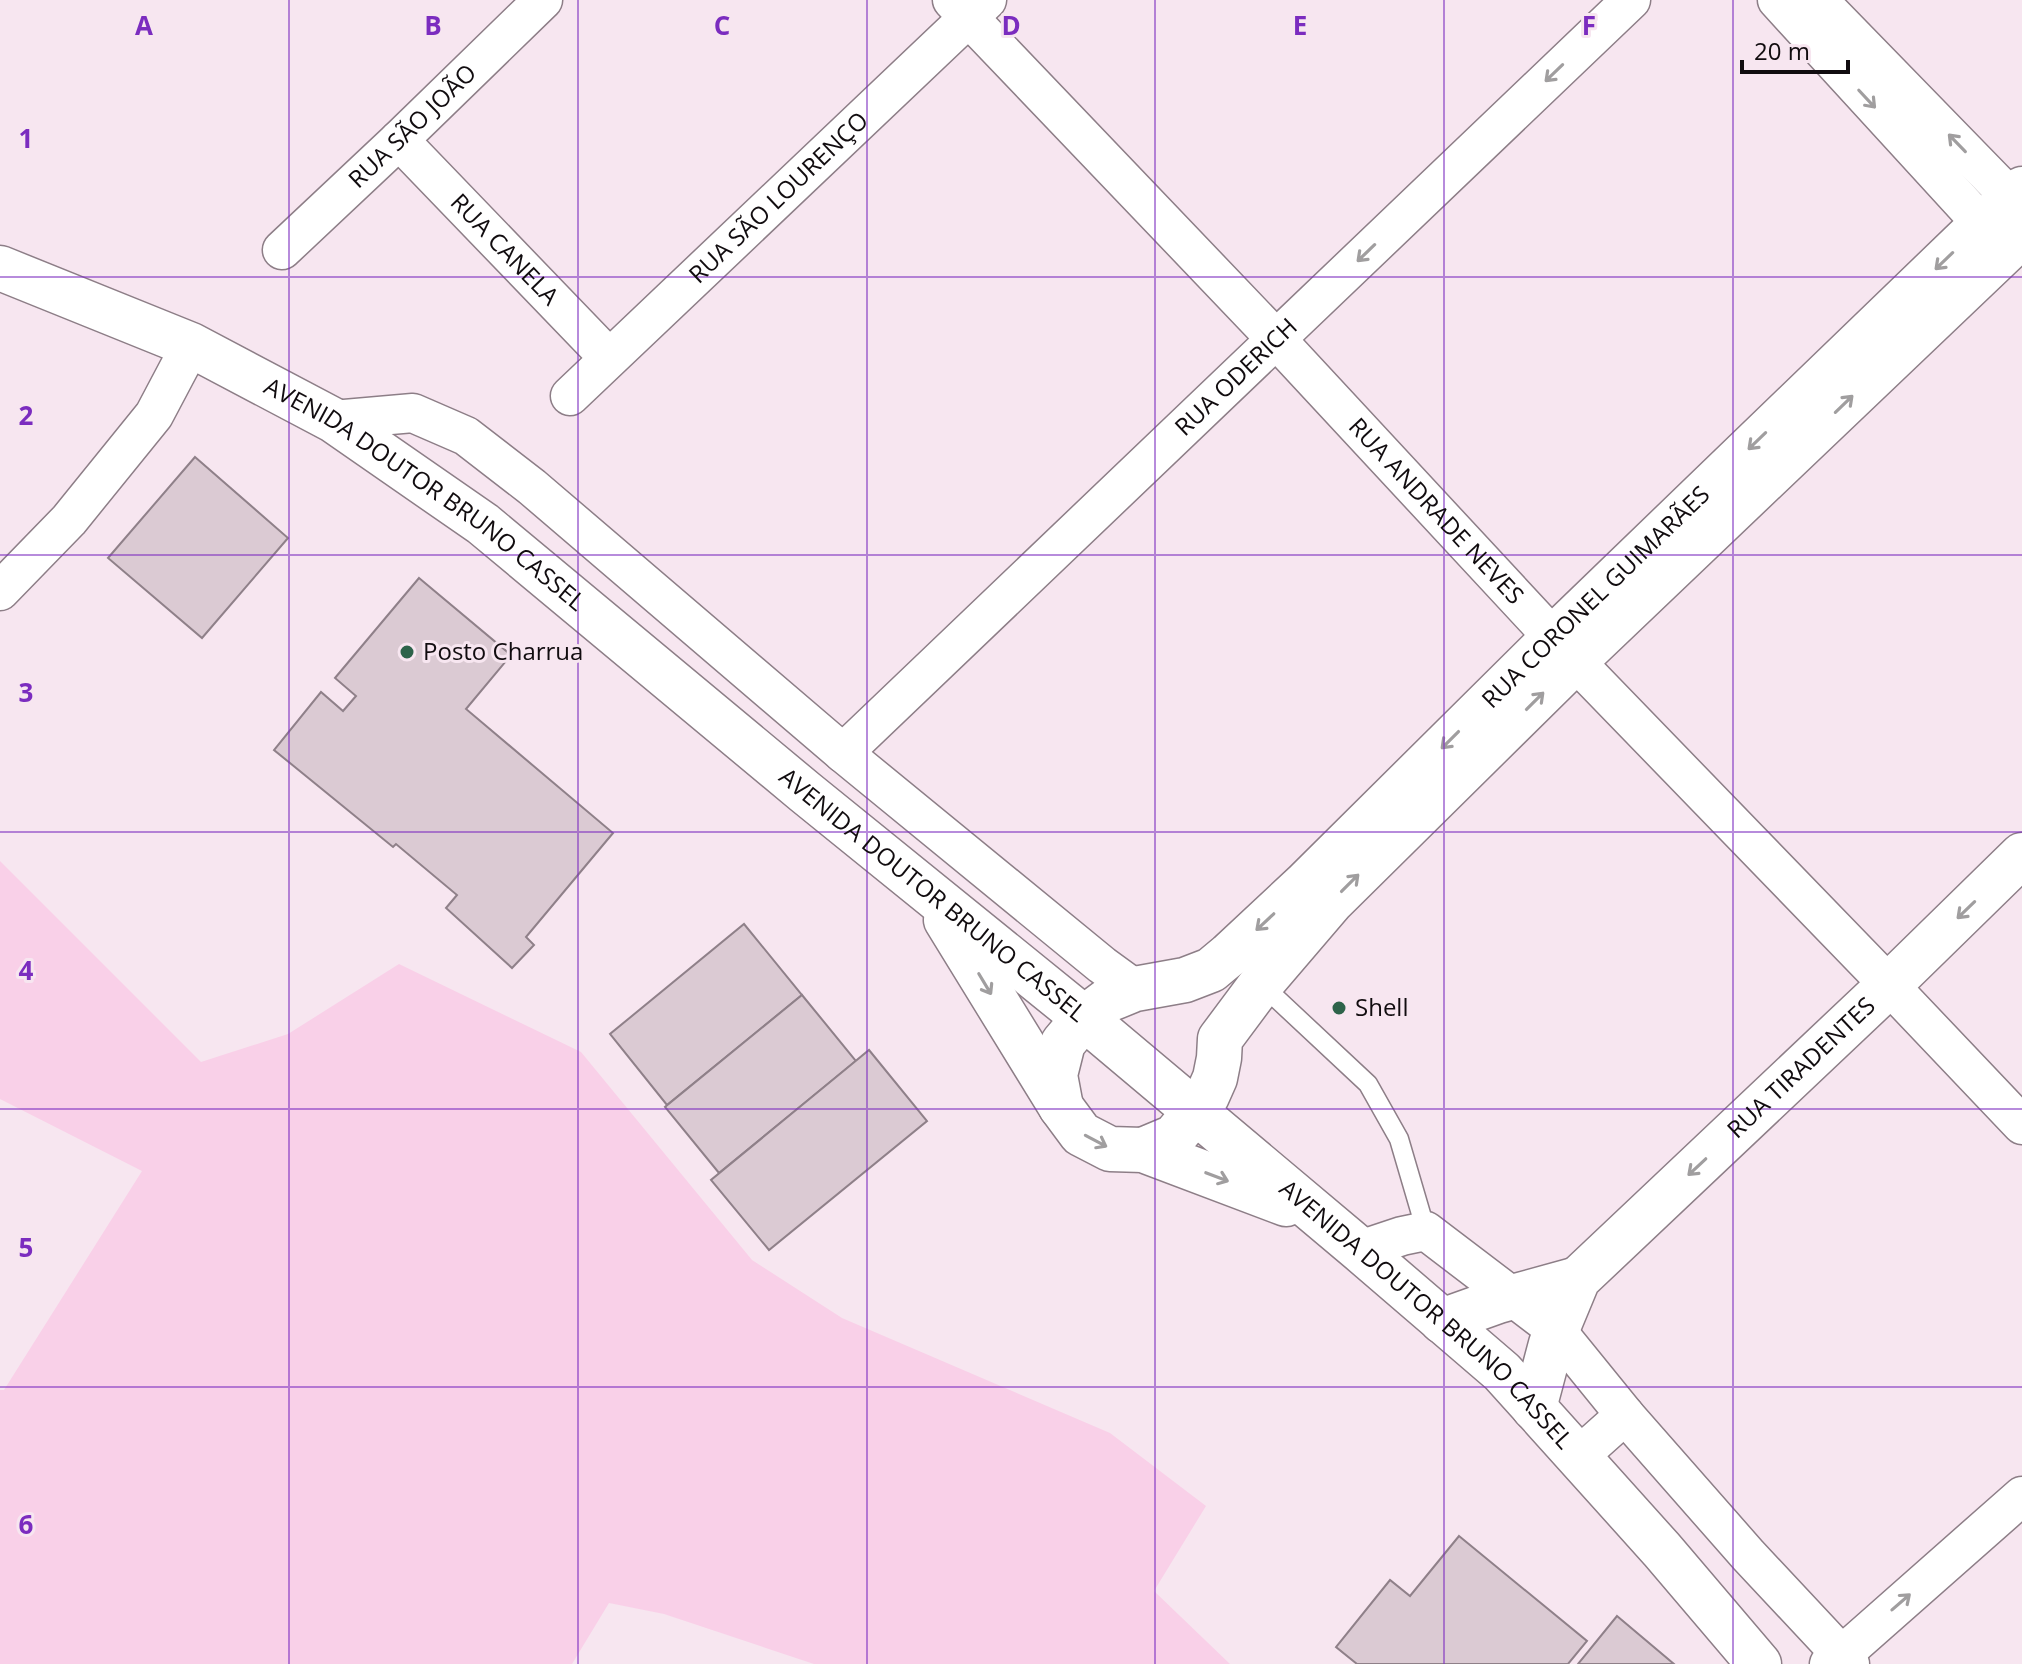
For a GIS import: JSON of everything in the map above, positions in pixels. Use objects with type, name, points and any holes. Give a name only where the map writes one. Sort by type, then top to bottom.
[{"type":"main road","name":"RUA CORONEL GUIMARÃES","points":[[1084,1018],[1108,1000],[1148,986],[1185,980],[1211,970],[1229,955],[1564,650],[2010,212]]},
{"type":"main road","name":"AVENIDA DOUTOR BRUNO CASSEL","points":[[0,268],[191,345],[333,420],[483,524],[805,792],[1084,1018],[1502,1372],[1662,1550],[1759,1664]]},
{"type":"main road","name":"RUA CORONEL GUIMARÃES","points":[[1143,1150],[1174,1137],[1207,1096],[1215,1078],[1220,1039],[1261,984],[1332,901],[1564,650]]},
{"type":"main road","name":"RUA TIRADENTES","points":[[1534,1408],[1556,1330],[1578,1279],[2022,855]]},
{"type":"main road","points":[[931,894],[1061,1107],[1081,1134],[1110,1149],[1143,1150],[1321,1217]]},
{"type":"main road","points":[[1148,986],[1184,998],[1204,1016],[1220,1039]]},
{"type":"main road","points":[[1061,1107],[1055,1075],[1060,1054],[1063,1043],[1084,1018]]},
{"type":"main road","name":"RUA TIRADENTES","points":[[1442,1321],[1498,1301],[1578,1279]]},
{"type":"street","name":"RUA SÃO JOÃO","points":[[282,250],[543,0]]},
{"type":"street","name":"RUA ODERICH","points":[[843,753],[1631,0]]},
{"type":"street","points":[[1777,0],[2010,212]]},
{"type":"street","points":[[1818,0],[2010,212]]},
{"type":"street","name":"RUA ANDRADE NEVES","points":[[969,6],[1564,650],[2022,1125]]},
{"type":"street","name":"RUA SÃO LOURENÇO","points":[[570,396],[969,6]]},
{"type":"street","name":"RUA CANELA","points":[[399,140],[609,358]]},
{"type":"street","points":[[0,591],[69,520],[154,415],[191,345]]},
{"type":"street","points":[[333,420],[413,413],[466,436],[532,487],[843,753],[1102,965],[1148,986]]},
{"type":"street","points":[[1360,1250],[1426,1231],[1556,1330],[1625,1415],[1840,1661],[2022,1496]]},
{"type":"street","points":[[1578,1457],[1625,1415]]},
{"type":"lane","points":[[1261,984],[1368,1084],[1399,1139],[1426,1231]]},
{"type":"shaded area","points":[[0,861],[201,1062],[288,1034],[399,964],[581,1052],[752,1260],[842,1318],[1110,1433],[1206,1506],[1154,1591],[1230,1664],[814,1664],[664,1614],[609,1603],[572,1664],[0,1664],[0,1390],[4,1390],[142,1171],[0,1099]]},
{"type":"building","points":[[195,457],[288,538],[202,638],[108,558]]},
{"type":"building","points":[[419,578],[511,655],[466,709],[613,833],[526,937],[534,945],[512,968],[446,908],[457,895],[274,750],[321,692],[343,711],[356,696],[335,678]]},
{"type":"building","points":[[744,924],[802,995],[667,1105],[610,1034]]},
{"type":"building","points":[[802,995],[856,1061],[719,1173],[665,1107]]},
{"type":"building","points":[[869,1050],[927,1121],[769,1250],[711,1180]]},
{"type":"building","points":[[1459,1536],[1587,1641],[1568,1664],[1357,1664],[1336,1647],[1390,1580],[1410,1596]]},
{"type":"building","points":[[1617,1616],[1674,1664],[1578,1664]]},
{"type":"place","name":"Posto Charrua","points":[[407,652]]},
{"type":"place","name":"Shell","points":[[1339,1008]]}]
